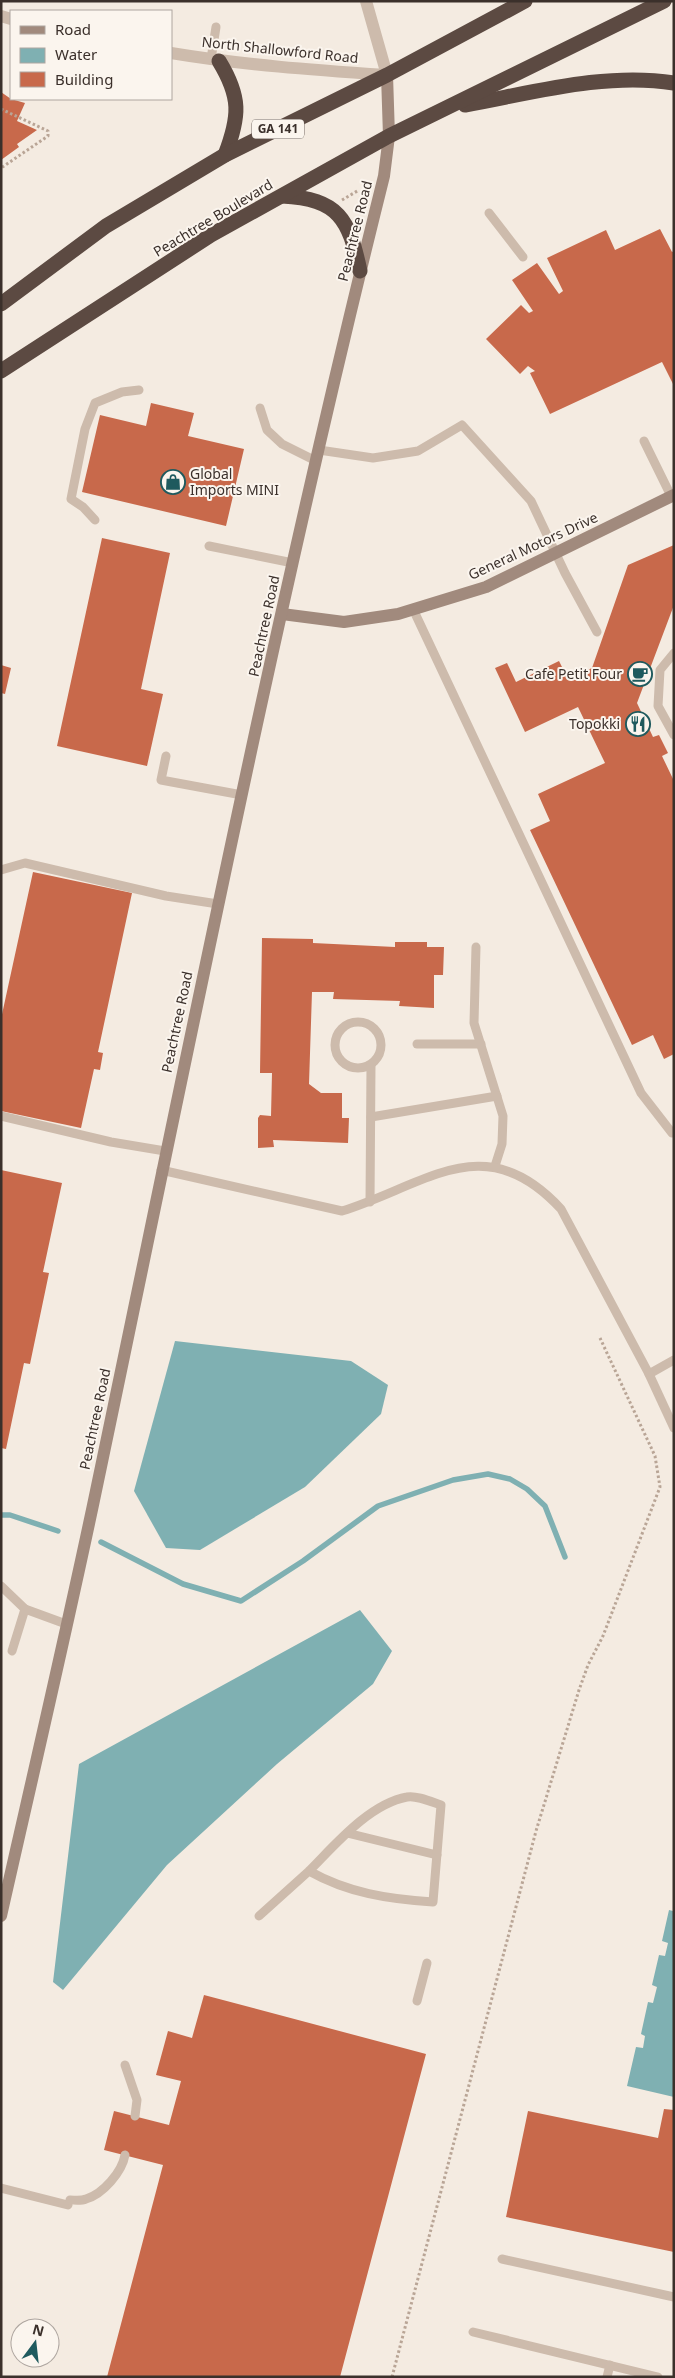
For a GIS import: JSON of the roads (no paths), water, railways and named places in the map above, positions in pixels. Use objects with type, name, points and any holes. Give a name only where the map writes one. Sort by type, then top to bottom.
[{"type":"highway","name":"GA 141","points":[[1,304],[106,226],[225,155],[387,75],[525,1]]},
{"type":"highway","points":[[449,108],[664,1]]},
{"type":"highway","points":[[215,60],[231,81],[237,100],[234,131],[225,155]]},
{"type":"highway","points":[[449,108],[583,85],[627,80],[674,83]]},
{"type":"highway","name":"Peachtree Boulevard","points":[[1,371],[211,236],[389,136],[449,108]]},
{"type":"highway","points":[[282,196],[311,200],[331,208],[350,230],[360,271]]},
{"type":"street","points":[[366,1],[387,75]]},
{"type":"street","name":"North Shallowford Road","points":[[172,53],[284,68],[387,75]]},
{"type":"street","name":"Peachtree Road","points":[[1,1916],[66,1624],[165,1151],[293,563],[360,271],[384,176],[389,136],[387,75]]},
{"type":"street","name":"General Motors Drive","points":[[282,614],[344,622],[412,609],[486,587],[555,551],[672,495]]},
{"type":"lane","points":[[215,60],[216,27]]},
{"type":"lane","points":[[489,213],[523,257]]},
{"type":"lane","points":[[95,520],[84,507],[71,500],[84,429],[95,403],[122,392],[139,390]]},
{"type":"lane","points":[[260,408],[267,430],[282,444],[318,456],[373,458],[418,451],[462,426],[531,501],[597,632]]},
{"type":"lane","points":[[644,441],[672,495]]},
{"type":"lane","points":[[209,546],[293,563]]},
{"type":"lane","points":[[412,609],[641,1093],[672,1133]]},
{"type":"lane","points":[[674,653],[660,670],[658,706],[674,735]]},
{"type":"lane","points":[[166,756],[161,780],[242,795]]},
{"type":"lane","points":[[1,870],[25,863],[166,896],[218,904]]},
{"type":"lane","points":[[476,947],[474,1023],[503,1116],[502,1144],[495,1166]]},
{"type":"lane","points":[[370,1202],[371,1065],[380,1053],[381,1046],[378,1032],[366,1024],[350,1024],[344,1028],[336,1041],[338,1056],[349,1066],[357,1068],[371,1065]]},
{"type":"lane","points":[[417,1044],[481,1044]]},
{"type":"lane","points":[[371,1117],[497,1096]]},
{"type":"lane","points":[[1,1116],[111,1142],[165,1151]]},
{"type":"lane","points":[[161,1170],[342,1211],[370,1202],[441,1171],[473,1166],[495,1166],[517,1174],[544,1191],[561,1209],[649,1374],[674,1428]]},
{"type":"lane","points":[[649,1374],[674,1360]]},
{"type":"lane","points":[[1,1586],[25,1609],[66,1624]]},
{"type":"lane","points":[[12,1651],[25,1609]]},
{"type":"lane","points":[[259,1916],[346,1833],[382,1806],[409,1796],[441,1805],[432,1902],[389,1900],[329,1883],[308,1871]]},
{"type":"lane","points":[[346,1833],[437,1855]]},
{"type":"lane","points":[[417,2001],[427,1963]]},
{"type":"lane","points":[[125,2065],[136,2100],[135,2116]]},
{"type":"lane","points":[[1,2188],[69,2203],[87,2199],[110,2183],[123,2163],[125,2155]]},
{"type":"lane","points":[[502,2259],[674,2297]]},
{"type":"lane","points":[[473,2332],[658,2377]]},
{"type":"lane","points":[[607,2377],[610,2365]]},
{"type":"water","points":[[175,1341],[351,1361],[388,1385],[381,1414],[305,1487],[200,1550],[166,1548],[134,1491]]},
{"type":"water","points":[[360,1610],[392,1651],[373,1684],[277,1764],[167,1865],[63,1990],[53,1982],[79,1764]]},
{"type":"water","points":[[674,1908],[674,2097],[627,2086],[636,2047],[643,2048],[645,2036],[641,2034],[648,2002],[653,2003],[657,1987],[652,1985],[659,1955],[665,1956],[668,1943],[662,1941],[669,1910],[673,1911]]},
{"type":"waterway","points":[[101,1542],[183,1584],[241,1601],[303,1561],[378,1506],[453,1480],[488,1474],[510,1479],[527,1489],[545,1506],[565,1557]]},
{"type":"waterway","points":[[1,1515],[10,1515],[58,1531]]},
{"type":"place","name":"Global Imports MINI","points":[[173,482]]},
{"type":"place","name":"Cafe Petit Four","points":[[640,674]]},
{"type":"place","name":"Topokki","points":[[638,724]]}]
